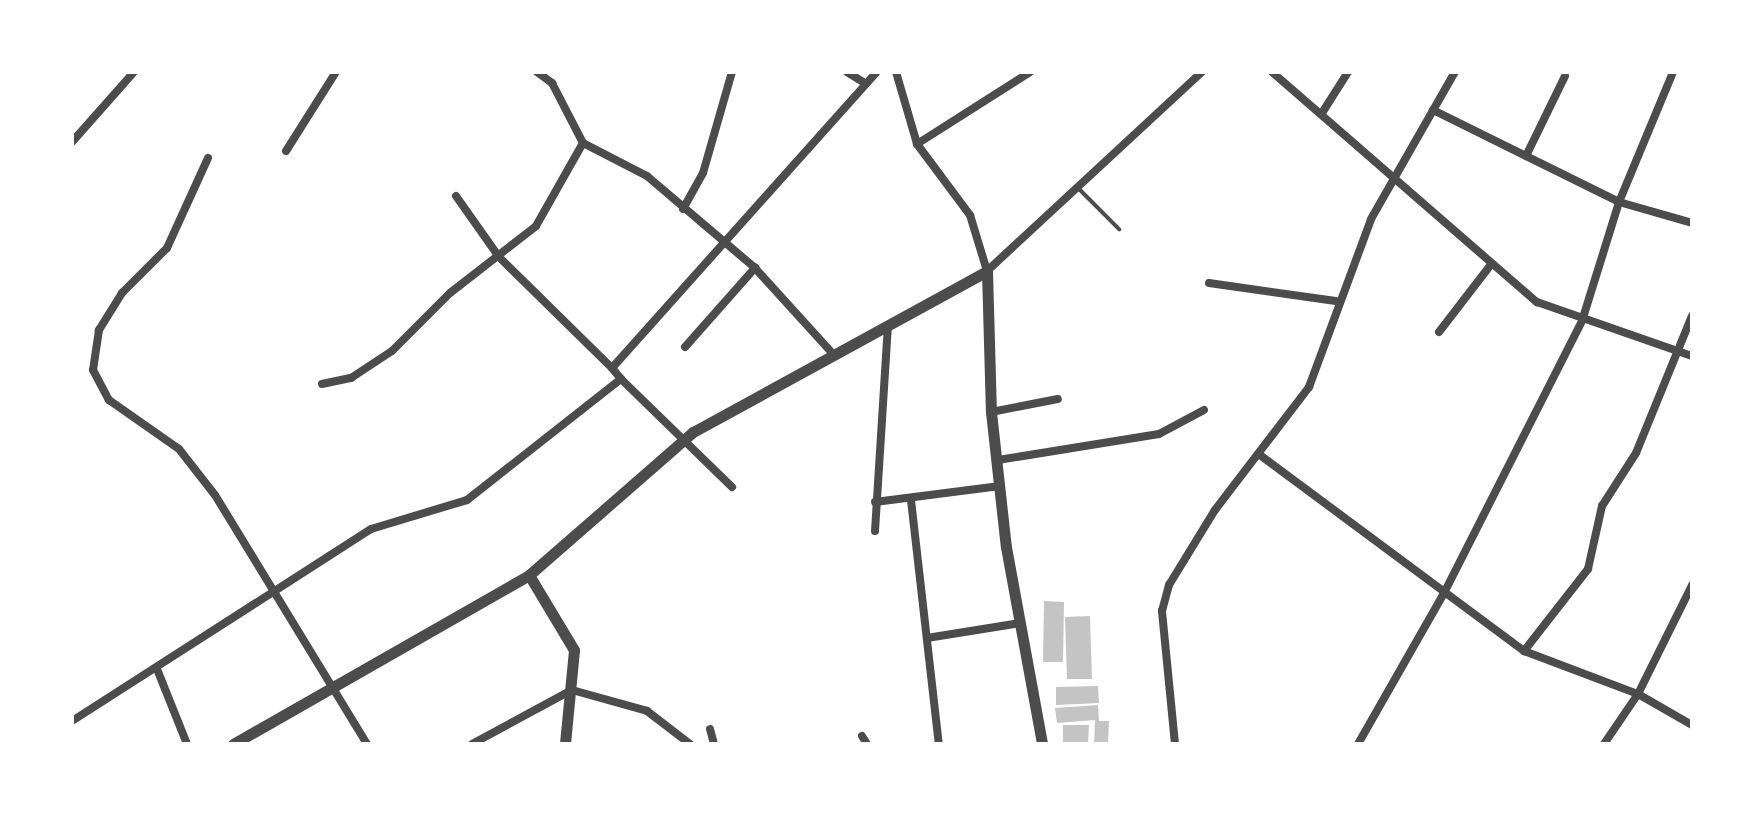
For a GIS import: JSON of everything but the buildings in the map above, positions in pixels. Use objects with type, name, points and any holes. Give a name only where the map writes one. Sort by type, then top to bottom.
[{"type":"street","points":[[72,142],[134,72]]},
{"type":"street","points":[[286,151],[336,72]]},
{"type":"street","points":[[537,72],[552,83],[583,143],[647,176],[755,268],[833,354]]},
{"type":"street","points":[[683,209],[703,173],[732,72]]},
{"type":"street","points":[[847,72],[866,84]]},
{"type":"street","points":[[612,368],[720,240],[877,72]]},
{"type":"street","points":[[896,72],[917,144],[970,215],[987,271],[991,412],[1042,744]]},
{"type":"street","points":[[917,144],[1030,72]]},
{"type":"street","points":[[233,744],[529,575],[685,440],[833,354],[987,271],[1202,72]]},
{"type":"street","points":[[1272,72],[1322,113],[1391,182],[1489,267],[1537,302],[1582,321],[1692,356]]},
{"type":"street","points":[[1322,113],[1348,72]]},
{"type":"street","points":[[1175,744],[1162,611],[1169,585],[1215,510],[1309,387],[1336,301],[1391,182],[1455,72]]},
{"type":"street","points":[[1358,744],[1443,595],[1582,321],[1619,202],[1673,72]]},
{"type":"street","points":[[1526,156],[1565,76]]},
{"type":"street","points":[[1433,110],[1619,202],[1692,223]]},
{"type":"street","points":[[322,384],[351,378],[392,351],[450,293],[536,226],[583,143]]},
{"type":"street","points":[[208,158],[167,248],[122,293],[99,330],[93,370],[109,400],[179,449],[367,744]]},
{"type":"street","points":[[456,196],[499,257],[732,487]]},
{"type":"street","points":[[1439,332],[1489,267]]},
{"type":"street","points":[[685,347],[755,268]]},
{"type":"street","points":[[1209,283],[1336,301]]},
{"type":"street","points":[[1524,651],[1588,569],[1602,506],[1636,453],[1681,350],[1692,316]]},
{"type":"street","points":[[875,531],[888,327]]},
{"type":"street","points":[[72,721],[371,529],[444,507],[484,489],[621,379]]},
{"type":"street","points":[[991,412],[1058,399]]},
{"type":"street","points":[[998,460],[1159,434],[1204,410]]},
{"type":"street","points":[[1260,455],[1443,595],[1524,651],[1638,694],[1692,725]]},
{"type":"street","points":[[875,502],[911,500],[1000,486]]},
{"type":"street","points":[[911,500],[939,744]]},
{"type":"street","points":[[529,575],[574,650],[565,744]]},
{"type":"street","points":[[1604,744],[1638,694],[1692,585]]},
{"type":"street","points":[[927,638],[1021,623]]},
{"type":"street","points":[[157,669],[187,744]]},
{"type":"street","points":[[472,744],[572,690],[647,711],[690,744]]},
{"type":"street","points":[[710,729],[714,744]]},
{"type":"lane","points":[[1079,189],[1119,229]]}]
